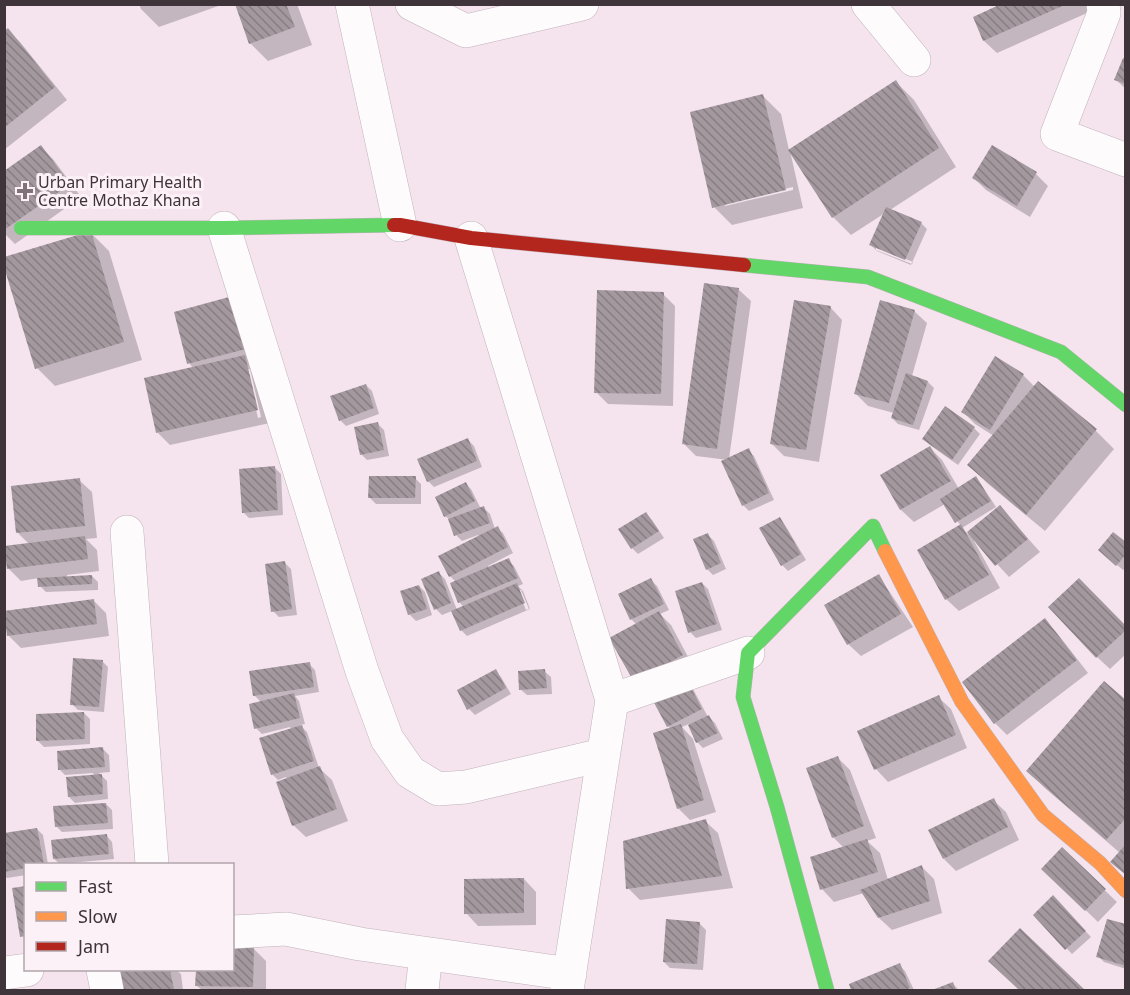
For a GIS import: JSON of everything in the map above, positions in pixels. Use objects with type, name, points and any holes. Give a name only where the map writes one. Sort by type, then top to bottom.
[{"type":"street","points":[[352,4],[400,225]]},
{"type":"street","points":[[412,4],[466,31],[582,4]]},
{"type":"street","points":[[868,4],[914,60]]},
{"type":"street","points":[[1103,4],[1104,13],[1057,134],[1125,160]]},
{"type":"street","points":[[21,228],[400,225],[471,238],[868,277],[1061,352],[1125,405]]},
{"type":"street","points":[[224,228],[362,671],[387,739],[410,772],[438,789],[466,787],[602,755]]},
{"type":"street","points":[[234,932],[286,929],[568,982],[612,700],[471,238]]},
{"type":"street","points":[[612,700],[748,653],[873,526],[962,702],[1043,815],[1101,863],[1125,891]]},
{"type":"street","points":[[127,532],[152,863]]},
{"type":"street","points":[[748,653],[743,697],[777,807],[827,990]]},
{"type":"street","points":[[422,990],[426,954]]},
{"type":"street","points":[[4,973],[24,970]]},
{"type":"street","points":[[103,971],[106,990]]},
{"type":"building","points":[[235,4],[286,4],[295,27],[249,44]]},
{"type":"building","points":[[1001,4],[1067,4],[983,41],[973,17]]},
{"type":"building","points":[[8,28],[55,87],[4,128],[4,31]]},
{"type":"building","points":[[1123,58],[1126,59],[1126,84],[1114,80]]},
{"type":"building","points":[[896,80],[939,148],[832,218],[788,150]]},
{"type":"building","points":[[763,94],[786,190],[712,208],[690,112]]},
{"type":"building","points":[[41,145],[70,184],[4,230],[4,171]]},
{"type":"building","points":[[992,145],[1037,172],[1017,206],[972,178]]},
{"type":"building","points":[[886,207],[922,222],[905,260],[869,245]]},
{"type":"building","points":[[91,231],[124,342],[35,369],[4,267],[4,257]]},
{"type":"building","points":[[704,283],[739,288],[717,449],[682,444]]},
{"type":"building","points":[[597,290],[664,292],[661,394],[594,393]]},
{"type":"building","points":[[240,294],[254,347],[187,364],[174,312]]},
{"type":"building","points":[[794,300],[831,306],[806,450],[770,444]]},
{"type":"building","points":[[880,300],[915,310],[889,403],[854,394]]},
{"type":"building","points":[[245,355],[258,410],[156,433],[144,378]]},
{"type":"building","points":[[995,356],[1024,374],[990,430],[961,412]]},
{"type":"building","points":[[906,373],[928,381],[913,425],[891,418]]},
{"type":"building","points":[[1038,381],[1097,429],[1026,515],[967,465]]},
{"type":"building","points":[[366,384],[374,408],[339,421],[330,396]]},
{"type":"building","points":[[945,406],[975,427],[952,460],[922,439]]},
{"type":"building","points":[[378,422],[384,450],[360,455],[354,427]]},
{"type":"building","points":[[468,438],[477,461],[427,482],[417,459]]},
{"type":"building","points":[[930,446],[951,481],[900,510],[880,475]]},
{"type":"building","points":[[749,448],[769,493],[742,506],[721,461]]},
{"type":"building","points":[[275,466],[278,510],[242,513],[239,469]]},
{"type":"building","points":[[369,476],[416,476],[415,498],[368,498]]},
{"type":"building","points":[[976,476],[991,501],[955,523],[940,499]]},
{"type":"building","points":[[80,478],[85,526],[16,533],[11,486]]},
{"type":"building","points":[[466,482],[475,501],[444,517],[435,497]]},
{"type":"building","points":[[1000,505],[1028,539],[995,566],[967,532]]},
{"type":"building","points":[[484,506],[490,523],[454,536],[448,519]]},
{"type":"building","points":[[646,512],[659,531],[631,549],[618,529]]},
{"type":"building","points":[[780,517],[801,554],[781,566],[759,528]]},
{"type":"building","points":[[961,524],[989,575],[945,600],[917,550]]},
{"type":"building","points":[[498,526],[508,547],[449,577],[438,556]]},
{"type":"building","points":[[1113,532],[1126,542],[1126,554],[1116,566],[1098,550]]},
{"type":"building","points":[[708,533],[721,563],[706,570],[693,539]]},
{"type":"building","points":[[85,536],[88,559],[7,569],[4,546]]},
{"type":"building","points":[[509,558],[518,578],[458,603],[450,583]]},
{"type":"building","points":[[285,561],[292,609],[271,612],[265,564]]},
{"type":"building","points":[[439,571],[451,603],[434,610],[421,579]]},
{"type":"building","points":[[879,574],[901,614],[847,645],[824,605]]},
{"type":"building","points":[[92,575],[92,584],[38,587],[37,578]]},
{"type":"building","points":[[651,578],[664,604],[630,620],[618,594]]},
{"type":"building","points":[[1079,578],[1126,626],[1126,630],[1096,658],[1048,607]]},
{"type":"building","points":[[702,582],[717,624],[688,633],[675,591]]},
{"type":"building","points":[[517,583],[525,603],[460,631],[451,611]]},
{"type":"building","points":[[419,585],[427,609],[408,615],[400,591]]},
{"type":"building","points":[[94,599],[97,624],[7,636],[4,611]]},
{"type":"building","points":[[659,611],[683,655],[634,682],[609,638]]},
{"type":"building","points":[[1045,618],[1077,660],[994,724],[962,682]]},
{"type":"building","points":[[73,658],[103,660],[99,707],[70,705]]},
{"type":"building","points":[[310,662],[314,687],[253,696],[249,671]]},
{"type":"building","points":[[496,669],[506,688],[467,710],[457,690]]},
{"type":"building","points":[[545,669],[547,688],[519,690],[518,671]]},
{"type":"building","points":[[687,680],[702,709],[667,727],[651,697]]},
{"type":"building","points":[[1104,681],[1126,700],[1126,818],[1106,840],[1026,771]]},
{"type":"building","points":[[294,693],[300,718],[254,729],[249,704]]},
{"type":"building","points":[[939,695],[956,735],[874,770],[857,731]]},
{"type":"building","points":[[84,712],[85,739],[36,741],[36,714]]},
{"type":"building","points":[[709,715],[718,733],[696,743],[688,725]]},
{"type":"building","points":[[681,724],[704,800],[677,809],[653,733]]},
{"type":"building","points":[[302,725],[314,761],[271,775],[259,738]]},
{"type":"building","points":[[103,747],[105,767],[58,770],[57,751]]},
{"type":"building","points":[[838,756],[864,826],[832,838],[806,768]]},
{"type":"building","points":[[320,766],[337,809],[292,826],[276,782]]},
{"type":"building","points":[[102,774],[103,794],[68,797],[66,777]]},
{"type":"building","points":[[994,798],[1008,827],[943,859],[928,830]]},
{"type":"building","points":[[106,803],[108,823],[55,827],[53,806]]},
{"type":"building","points":[[706,819],[722,876],[626,889],[623,841]]},
{"type":"building","points":[[37,828],[44,863],[24,863],[24,868],[4,872],[4,833]]},
{"type":"building","points":[[107,834],[109,854],[53,859],[51,840]]},
{"type":"building","points":[[867,839],[878,872],[820,890],[810,857]]},
{"type":"building","points":[[1126,844],[1126,875],[1110,862]]},
{"type":"building","points":[[1062,847],[1106,889],[1085,911],[1041,869]]},
{"type":"building","points":[[922,865],[930,901],[878,918],[860,890]]},
{"type":"building","points":[[524,878],[524,913],[464,914],[464,879]]},
{"type":"building","points":[[24,886],[24,936],[20,937],[12,888]]},
{"type":"building","points":[[1053,895],[1086,931],[1065,950],[1033,915]]},
{"type":"building","points":[[666,919],[700,922],[697,964],[663,962]]},
{"type":"building","points":[[1107,919],[1126,924],[1126,966],[1096,957]]},
{"type":"building","points":[[1020,928],[1085,990],[1019,990],[988,961]]},
{"type":"building","points":[[234,947],[254,947],[253,987],[195,986],[196,971],[234,971]]},
{"type":"building","points":[[900,963],[910,988],[851,990],[849,984]]},
{"type":"building","points":[[109,971],[170,971],[174,989],[165,990],[93,990]]},
{"type":"building","points":[[953,982],[956,990],[932,990]]},
{"type":"traffic: fast","points":[[21,228],[394,225]]},
{"type":"traffic: fast","points":[[744,265],[868,277],[1061,352],[1126,405]]},
{"type":"traffic: fast","points":[[827,990],[777,807],[743,697],[748,653],[873,526],[885,551]]},
{"type":"traffic: slow","points":[[885,551],[962,702],[1043,815],[1100,863],[1126,891]]},
{"type":"traffic: jam","points":[[394,225],[471,238],[744,265]]},
{"type":"place","name":"Urban Primary Health Centre Mothaz Khana","points":[[25,191]]}]
